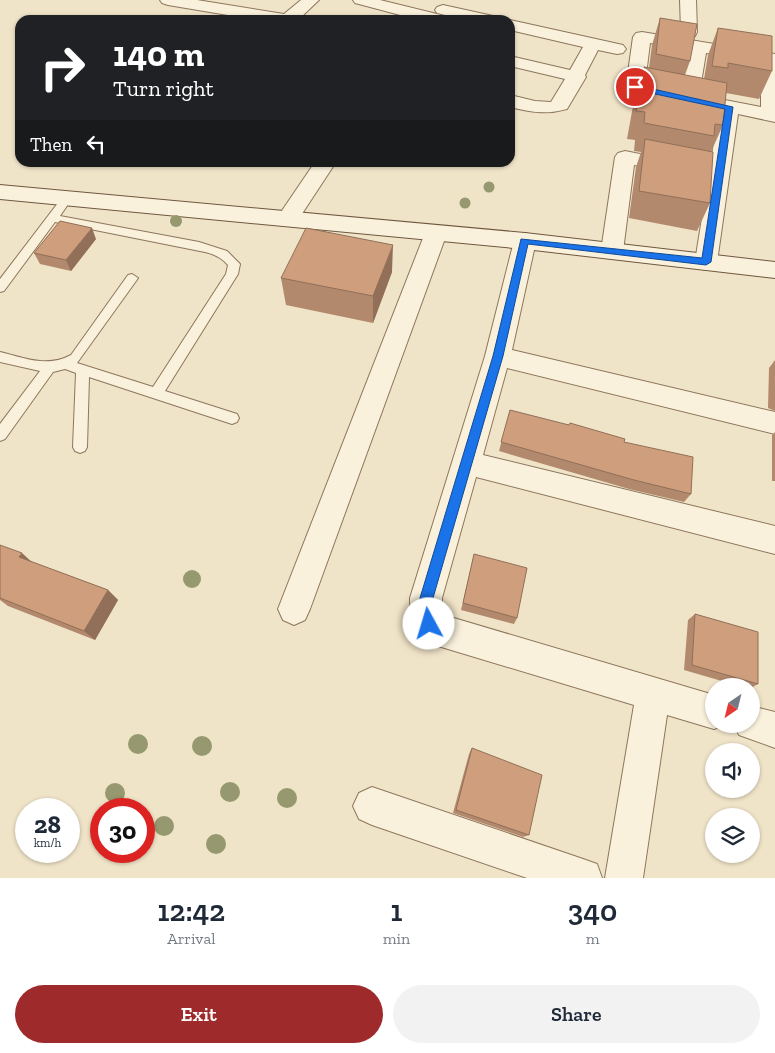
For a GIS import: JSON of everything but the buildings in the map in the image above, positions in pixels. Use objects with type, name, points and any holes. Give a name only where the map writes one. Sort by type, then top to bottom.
[{"type":"street","points":[[294,15],[311,0]]},
{"type":"street","points":[[361,0],[458,15]]},
{"type":"street","points":[[688,0],[693,39],[689,100]]},
{"type":"street","points":[[173,5],[227,4],[269,15]]},
{"type":"street","points":[[515,26],[617,49]]},
{"type":"street","points":[[642,37],[693,39],[772,58],[773,116],[689,100],[635,87],[642,37]]},
{"type":"street","points":[[515,102],[539,108],[552,108],[560,105],[593,44]]},
{"type":"street","points":[[515,62],[577,76]]},
{"type":"street","points":[[706,262],[729,107]]},
{"type":"street","points":[[612,251],[626,151],[719,176]]},
{"type":"street","points":[[288,218],[323,167]]},
{"type":"street","points":[[0,192],[436,232],[775,270]]},
{"type":"street","points":[[294,609],[436,232]]},
{"type":"street","points":[[525,241],[498,356],[426,598],[426,613],[429,624],[438,630],[705,709]]},
{"type":"street","points":[[498,356],[775,423]]},
{"type":"street","points":[[467,463],[775,540]]},
{"type":"street","points":[[624,878],[654,694]]},
{"type":"street","points":[[760,726],[775,730]]},
{"type":"street","points":[[372,806],[583,878]]},
{"type":"lane","points":[[0,288],[68,197]]},
{"type":"lane","points":[[52,218],[207,248],[229,257],[234,264],[232,274],[156,394]]},
{"type":"lane","points":[[0,358],[49,368],[65,364],[74,358],[132,278]]},
{"type":"lane","points":[[65,364],[232,418]]},
{"type":"lane","points":[[0,435],[49,368]]},
{"type":"lane","points":[[80,447],[83,370]]},
{"type":"route","points":[[429,624],[426,613],[426,598],[498,356],[525,241],[706,262],[729,107],[635,87]]}]
